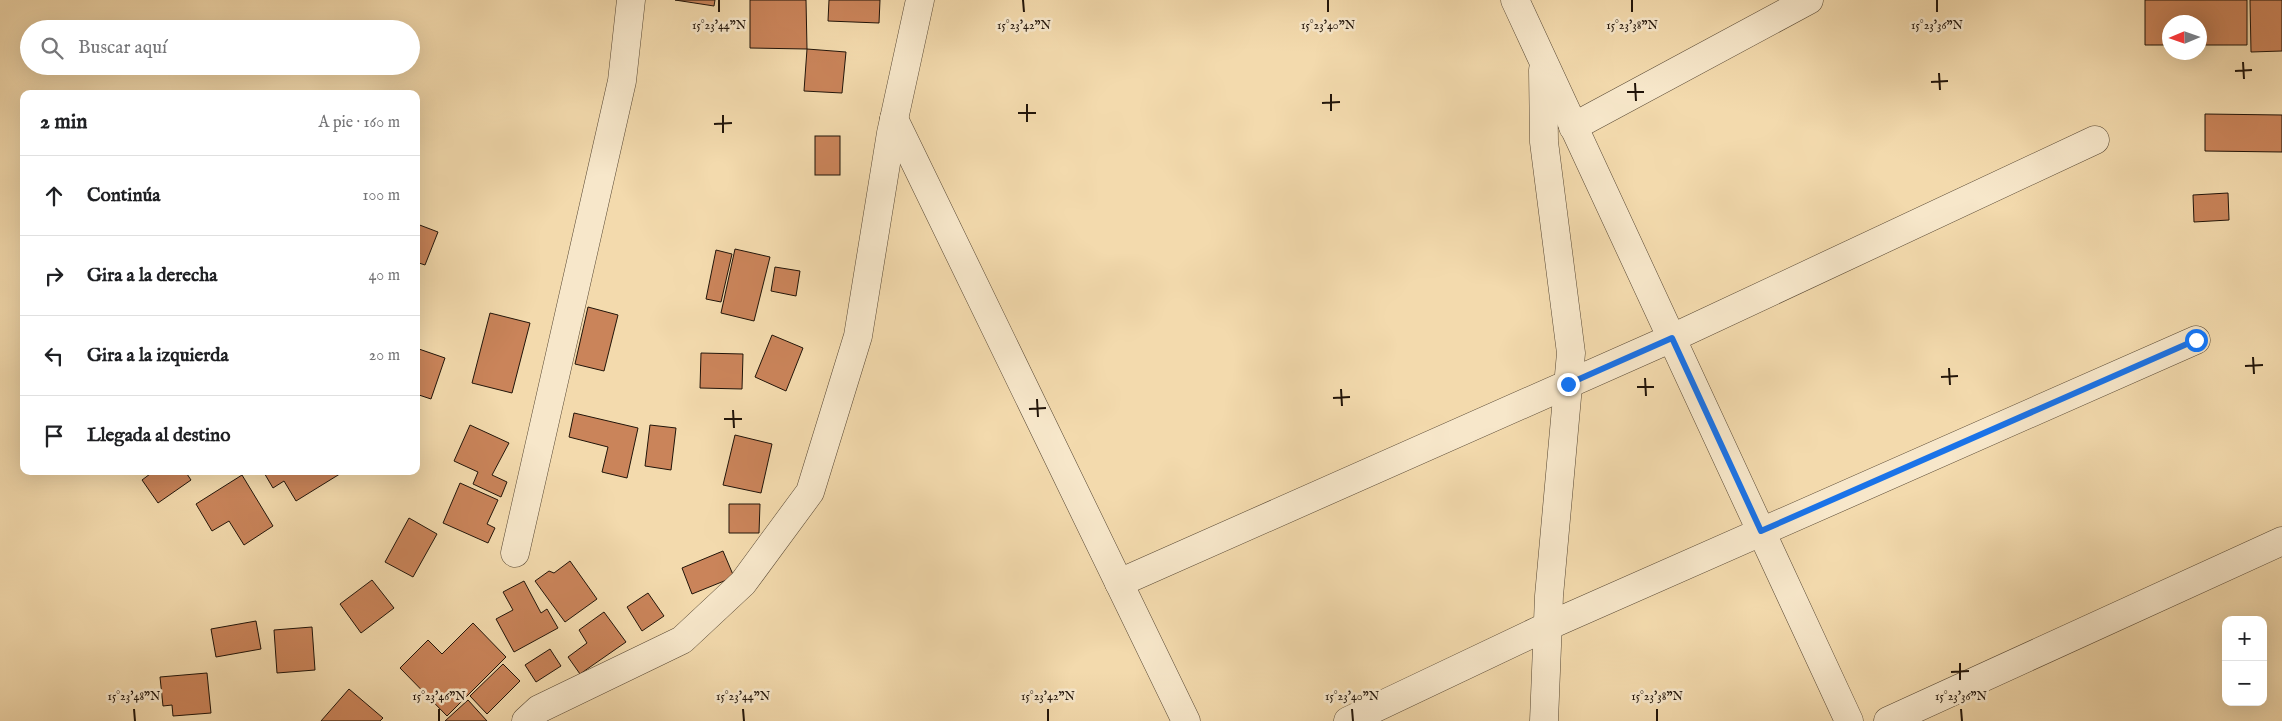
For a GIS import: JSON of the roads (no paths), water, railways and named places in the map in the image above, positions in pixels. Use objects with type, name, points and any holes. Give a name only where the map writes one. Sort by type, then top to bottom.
[{"type":"street","points":[[515,553],[622,81],[631,0]]},
{"type":"street","points":[[526,721],[539,709],[682,640],[742,583],[810,492],[858,336],[894,119],[920,0]]},
{"type":"street","points":[[1515,0],[1849,721]]},
{"type":"street","points":[[1573,127],[1809,0]]},
{"type":"street","points":[[1543,60],[1544,142],[1571,353],[1548,626],[1544,721]]},
{"type":"street","points":[[894,119],[1186,721]]},
{"type":"street","points":[[1119,583],[1672,338],[2095,140]]},
{"type":"street","points":[[1348,721],[1548,626],[2196,340]]},
{"type":"street","points":[[1888,721],[2282,541]]}]
